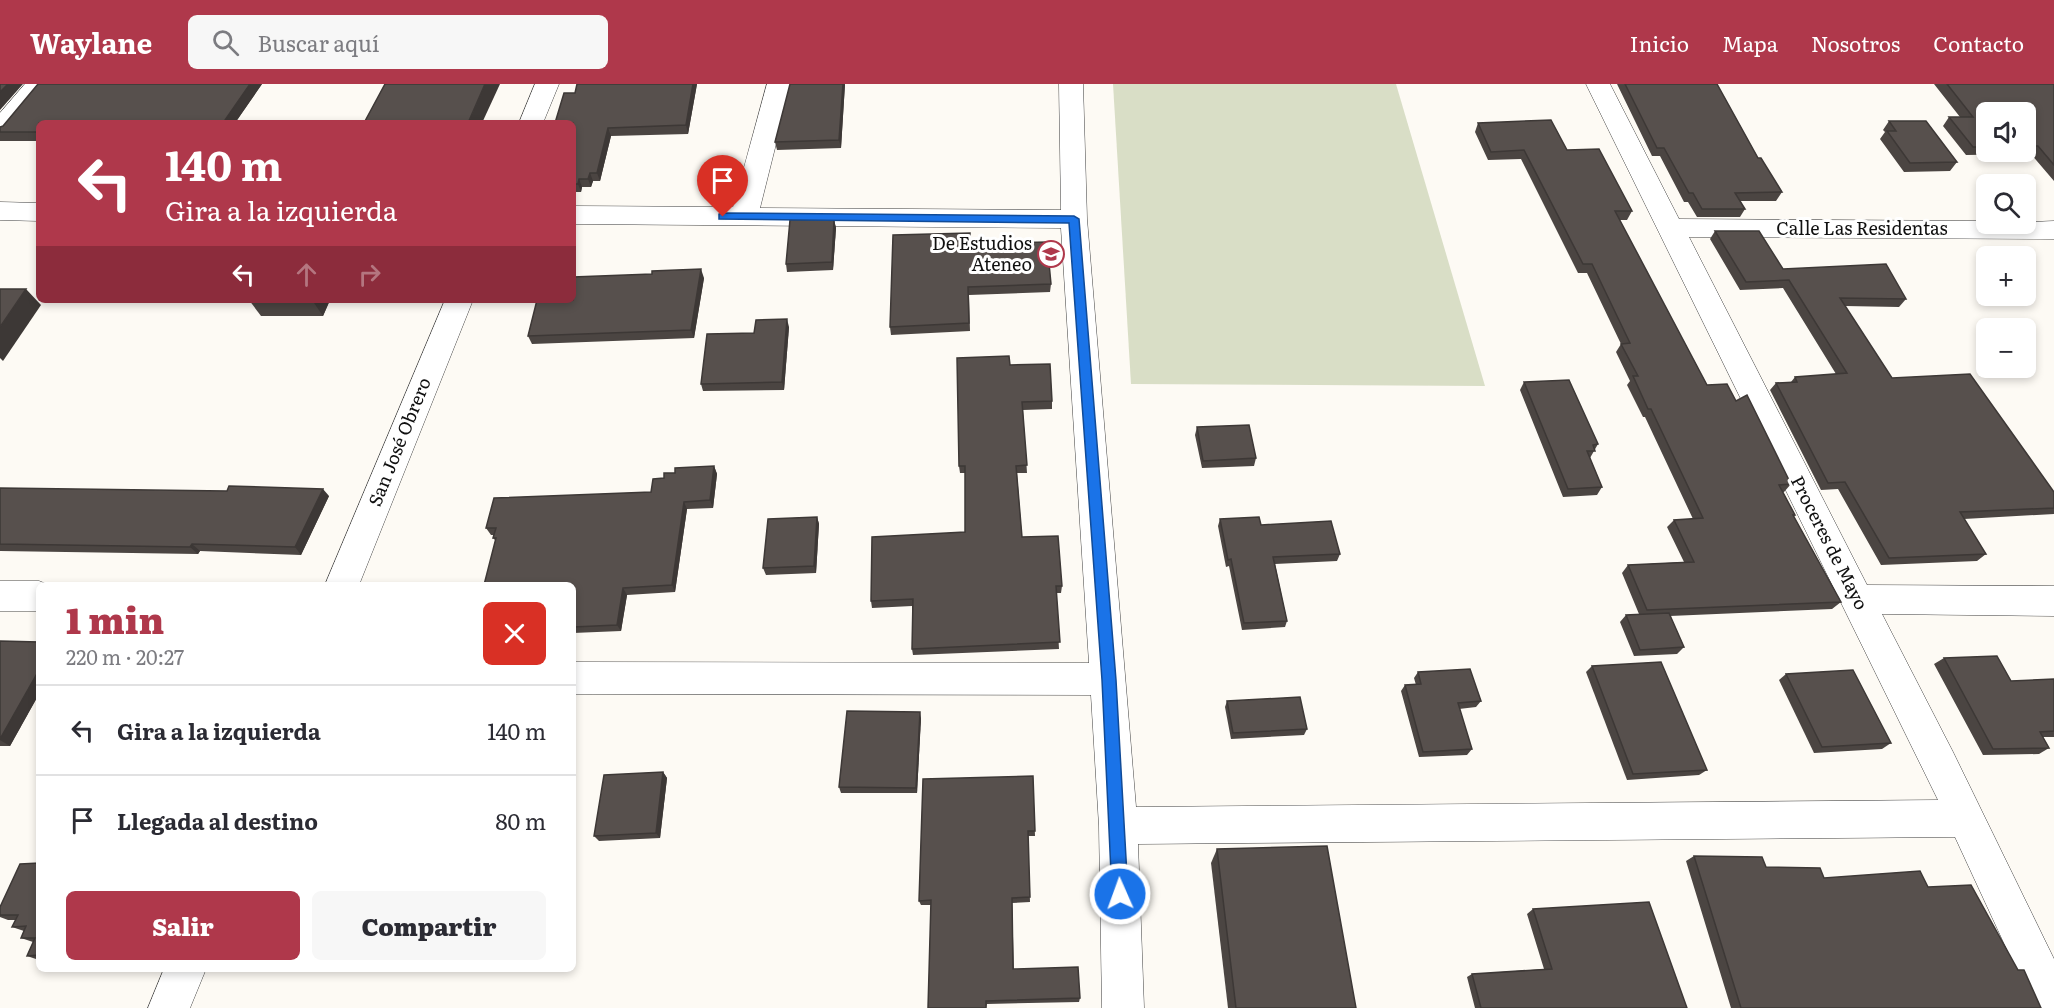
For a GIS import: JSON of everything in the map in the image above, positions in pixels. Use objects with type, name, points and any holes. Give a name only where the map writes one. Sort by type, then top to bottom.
[{"type":"street","points":[[0,129],[38,84]]},
{"type":"street","points":[[532,120],[547,84]]},
{"type":"street","points":[[744,217],[779,84]]},
{"type":"street","points":[[1071,84],[1074,219],[1118,826],[1123,1008]]},
{"type":"street","name":"Proceres de Mayo","points":[[1598,84],[1966,818],[2054,1004]]},
{"type":"street","points":[[0,211],[36,212]]},
{"type":"street","points":[[576,216],[1074,219]]},
{"type":"street","name":"Calle Las Residentas","points":[[1671,228],[2054,230]]},
{"type":"street","name":"San José Obrero","points":[[343,582],[458,303]]},
{"type":"street","points":[[0,596],[36,596]]},
{"type":"street","points":[[1857,599],[2054,601]]},
{"type":"street","points":[[576,678],[1109,680]]},
{"type":"street","points":[[1118,826],[1966,818]]},
{"type":"street","points":[[169,1008],[184,972]]},
{"type":"green space","points":[[1113,84],[1396,84],[1485,386],[1131,384]]},
{"type":"building","points":[[0,84],[8,84],[0,92]]},
{"type":"building","points":[[38,84],[250,84],[225,120],[36,120],[36,132],[0,132],[0,127]]},
{"type":"building","points":[[385,84],[485,84],[469,120],[366,120]]},
{"type":"building","points":[[577,84],[693,84],[686,125],[608,128],[597,173],[590,173],[588,179],[579,179],[578,184],[576,184],[576,120],[556,120],[564,93],[575,93]]},
{"type":"building","points":[[790,84],[843,84],[839,140],[775,142]]},
{"type":"building","points":[[1625,84],[1717,84],[1758,158],[1761,158],[1782,192],[1735,193],[1745,209],[1702,209],[1693,193],[1689,193],[1664,148],[1657,148]]},
{"type":"building","points":[[1947,84],[2054,84],[2054,165],[2036,146],[2036,102],[1976,102],[1976,147],[1973,147],[1949,117],[1973,117]]},
{"type":"building","points":[[1551,120],[1567,150],[1599,149],[1632,211],[1615,211],[1707,385],[1727,384],[1736,401],[1747,395],[1791,484],[1779,485],[1841,602],[1647,610],[1628,565],[1694,562],[1674,520],[1703,518],[1633,376],[1638,376],[1621,344],[1630,343],[1592,264],[1583,264],[1524,150],[1491,152],[1478,123]]},
{"type":"building","points":[[1889,121],[1926,121],[1957,162],[1910,163],[1887,131],[1896,131]]},
{"type":"building","points":[[790,220],[834,220],[832,262],[786,264]]},
{"type":"building","points":[[1715,231],[1759,231],[1783,269],[1886,264],[1906,299],[1840,298],[1892,378],[1970,374],[2054,492],[2054,508],[1960,512],[1986,554],[1889,558],[1845,482],[1828,483],[1776,383],[1797,382],[1795,377],[1847,373],[1789,280],[1746,282]]},
{"type":"building","points":[[970,233],[970,244],[1047,242],[1051,284],[968,287],[969,323],[890,327],[893,235]]},
{"type":"building","points":[[701,269],[691,330],[528,336],[536,303],[576,303],[576,277],[652,274],[652,271]]},
{"type":"building","points":[[0,289],[26,289],[0,327]]},
{"type":"building","points":[[787,319],[782,382],[701,384],[707,334],[754,333],[756,320]]},
{"type":"building","points":[[1009,356],[1010,365],[1050,364],[1052,401],[1022,402],[1027,465],[1016,466],[1022,537],[1058,536],[1062,586],[1056,586],[1060,642],[912,649],[913,599],[871,601],[872,537],[965,532],[965,466],[959,466],[957,358]]},
{"type":"building","points":[[1569,380],[1598,444],[1593,445],[1595,451],[1587,451],[1602,487],[1568,489],[1524,382]]},
{"type":"building","points":[[1249,425],[1256,458],[1203,461],[1197,427]]},
{"type":"building","points":[[714,466],[710,500],[684,502],[672,585],[623,588],[617,625],[576,627],[576,582],[485,582],[496,538],[493,538],[496,528],[486,528],[494,498],[651,492],[653,479],[664,478],[664,473],[675,473],[675,468]]},
{"type":"building","points":[[229,486],[323,489],[295,547],[192,544],[190,547],[0,544],[0,488],[227,491]]},
{"type":"building","points":[[817,517],[814,566],[763,568],[768,519]]},
{"type":"building","points":[[1259,517],[1261,525],[1331,521],[1340,554],[1273,557],[1287,621],[1244,623],[1220,519]]},
{"type":"building","points":[[1669,613],[1684,647],[1640,650],[1626,615]]},
{"type":"building","points":[[0,641],[36,642],[36,675],[0,739]]},
{"type":"building","points":[[1997,656],[2011,681],[2054,679],[2054,731],[2040,732],[2049,748],[1993,749],[1944,658]]},
{"type":"building","points":[[1661,662],[1707,770],[1633,774],[1592,666]]},
{"type":"building","points":[[1470,669],[1481,701],[1458,703],[1472,749],[1423,752],[1405,685],[1421,684],[1418,672]]},
{"type":"building","points":[[1853,670],[1891,743],[1822,747],[1786,674]]},
{"type":"building","points":[[1300,697],[1307,729],[1233,733],[1227,701]]},
{"type":"building","points":[[847,711],[920,712],[916,788],[839,787]]},
{"type":"building","points":[[663,772],[656,833],[594,836],[604,775]]},
{"type":"building","points":[[1033,776],[1035,831],[1028,831],[1030,897],[1012,898],[1013,969],[1078,967],[1080,998],[986,1001],[986,1008],[928,1008],[931,900],[919,901],[923,779]]},
{"type":"building","points":[[1327,846],[1356,1008],[1236,1008],[1217,849]]},
{"type":"building","points":[[1694,856],[1762,857],[1766,867],[1820,868],[1824,878],[1920,871],[1928,887],[1971,885],[2018,970],[2024,970],[2041,1008],[1741,1008]]},
{"type":"building","points":[[36,863],[36,955],[27,956],[35,938],[21,938],[26,926],[12,927],[18,915],[0,915],[0,907],[20,864]]},
{"type":"building","points":[[1649,902],[1687,1008],[1481,1008],[1472,974],[1552,969],[1533,909]]},
{"type":"place","name":"De Estudios Ateneo","points":[[1051,254]]},
{"type":"route","points":[[723,217],[1074,219],[1109,680],[1120,894]]}]
